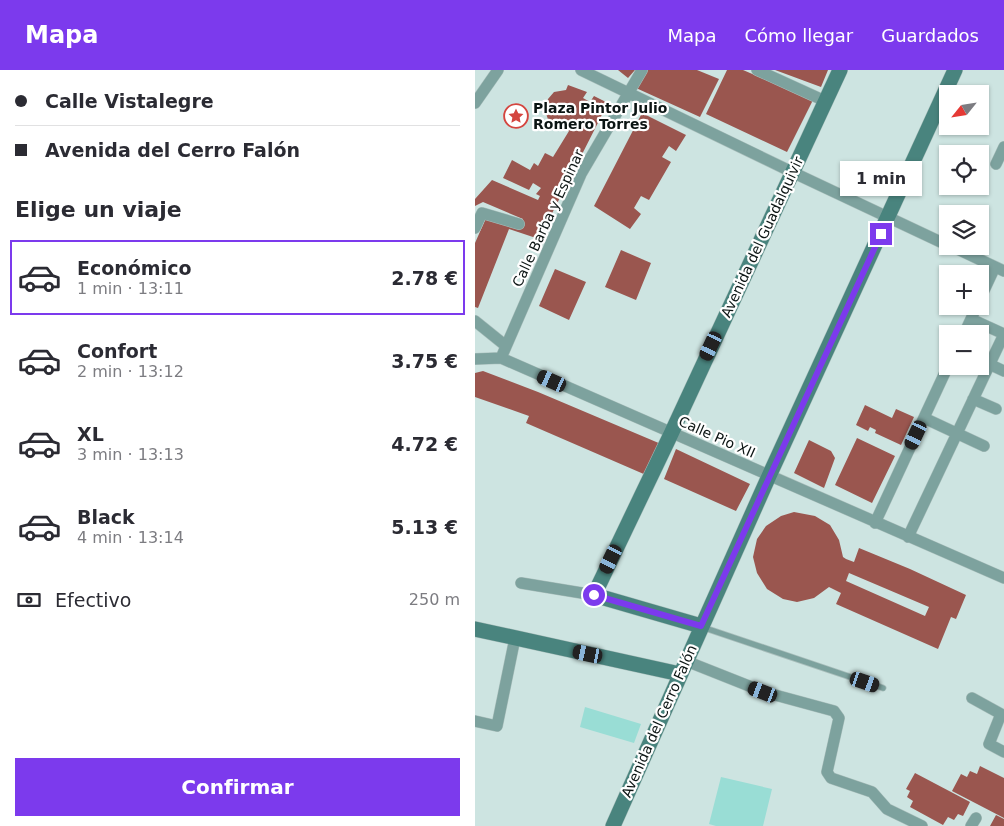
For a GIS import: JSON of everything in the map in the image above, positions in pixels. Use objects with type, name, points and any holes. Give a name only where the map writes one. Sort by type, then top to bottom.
[{"type":"street","points":[[475,103],[498,70]]},
{"type":"street","points":[[581,70],[939,241]]},
{"type":"street","name":"Calle Barba y Espinar","points":[[501,358],[581,174],[642,70]]},
{"type":"street","points":[[757,70],[825,101]]},
{"type":"street","name":"Avenida del Guadalquivir","points":[[594,595],[671,434],[791,172],[841,70]]},
{"type":"street","name":"Avenida del Cerro Falón","points":[[613,826],[701,626],[955,70]]},
{"type":"street","points":[[996,164],[1004,147]]},
{"type":"street","points":[[475,228],[481,212],[519,224]]},
{"type":"street","points":[[969,255],[999,269],[989,285]]},
{"type":"street","points":[[968,325],[972,315]]},
{"type":"street","points":[[971,318],[1004,334],[989,364],[1004,371]]},
{"type":"street","points":[[475,321],[506,346]]},
{"type":"street","points":[[475,359],[501,358]]},
{"type":"street","name":"Calle Pio XII","points":[[501,358],[875,523],[1003,575]]},
{"type":"street","points":[[875,523],[945,375]]},
{"type":"street","points":[[908,537],[984,375]]},
{"type":"street","points":[[973,399],[997,409]]},
{"type":"street","points":[[924,418],[984,446]]},
{"type":"street","points":[[521,583],[594,595],[701,626]]},
{"type":"street","points":[[475,629],[683,668],[834,711],[839,718],[827,772],[831,778],[873,792],[887,809],[922,826]]},
{"type":"street","points":[[475,721],[497,726],[515,638]]},
{"type":"street","points":[[972,698],[1001,714],[989,744],[1004,752]]},
{"type":"lane","points":[[701,626],[883,688]]},
{"type":"shaded area","points":[[585,707],[641,724],[634,743],[580,727]]},
{"type":"shaded area","points":[[721,777],[772,789],[763,826],[716,826],[709,824]]},
{"type":"building","points":[[618,70],[635,70],[628,78]]},
{"type":"building","points":[[646,70],[697,70],[719,79],[700,117],[636,88]]},
{"type":"building","points":[[727,70],[743,70],[813,100],[787,152],[706,114]]},
{"type":"building","points":[[775,70],[828,70],[821,87]]},
{"type":"building","points":[[568,85],[587,92],[583,98],[590,102],[594,96],[608,103],[539,239],[509,229],[478,308],[475,307],[475,243],[486,218],[520,229],[523,219],[483,202],[475,206],[475,199],[492,180],[538,200],[540,196],[536,194],[541,188],[533,183],[529,190],[503,178],[512,160],[530,170],[534,163],[538,166],[545,153],[553,157],[569,131],[549,122],[545,111],[548,99],[554,92],[566,90]]},
{"type":"building","points":[[642,113],[686,135],[676,151],[669,146],[662,157],[671,162],[649,200],[641,196],[634,208],[641,214],[630,229],[594,206]]},
{"type":"building","points":[[621,250],[651,263],[636,300],[605,287]]},
{"type":"building","points":[[555,269],[586,282],[569,320],[539,306]]},
{"type":"building","points":[[483,371],[661,444],[646,475],[526,423],[529,416],[475,397],[475,373]]},
{"type":"building","points":[[865,405],[892,418],[896,409],[914,417],[901,445],[875,433],[876,430],[870,427],[868,431],[856,425]]},
{"type":"building","points":[[857,438],[895,456],[872,503],[835,485]]},
{"type":"building","points":[[809,440],[831,451],[835,458],[824,488],[794,473]]},
{"type":"building","points":[[676,449],[750,484],[736,511],[664,479]]},
{"type":"building","points":[[794,512],[815,516],[830,525],[839,540],[843,557],[846,559],[854,562],[859,548],[966,595],[956,619],[951,617],[938,649],[836,604],[841,593],[829,587],[814,598],[797,602],[783,599],[767,589],[757,573],[753,557],[757,539],[766,526],[781,516]],"holes":[[[849,573],[929,607],[925,616],[846,581]]]},
{"type":"building","points":[[980,766],[1004,778],[1004,818],[952,791],[961,774],[967,777],[970,771],[977,774]]},
{"type":"building","points":[[915,773],[970,802],[963,816],[958,814],[954,820],[948,817],[943,825],[910,807],[913,801],[907,797],[910,791],[906,789]]},
{"type":"building","points":[[996,815],[1004,819],[1004,826],[990,826]]},
{"type":"place","name":"Plaza Pintor Julio Romero Torres","points":[[516,116]]},
{"type":"route","points":[[594,595],[701,626],[881,234]]}]
